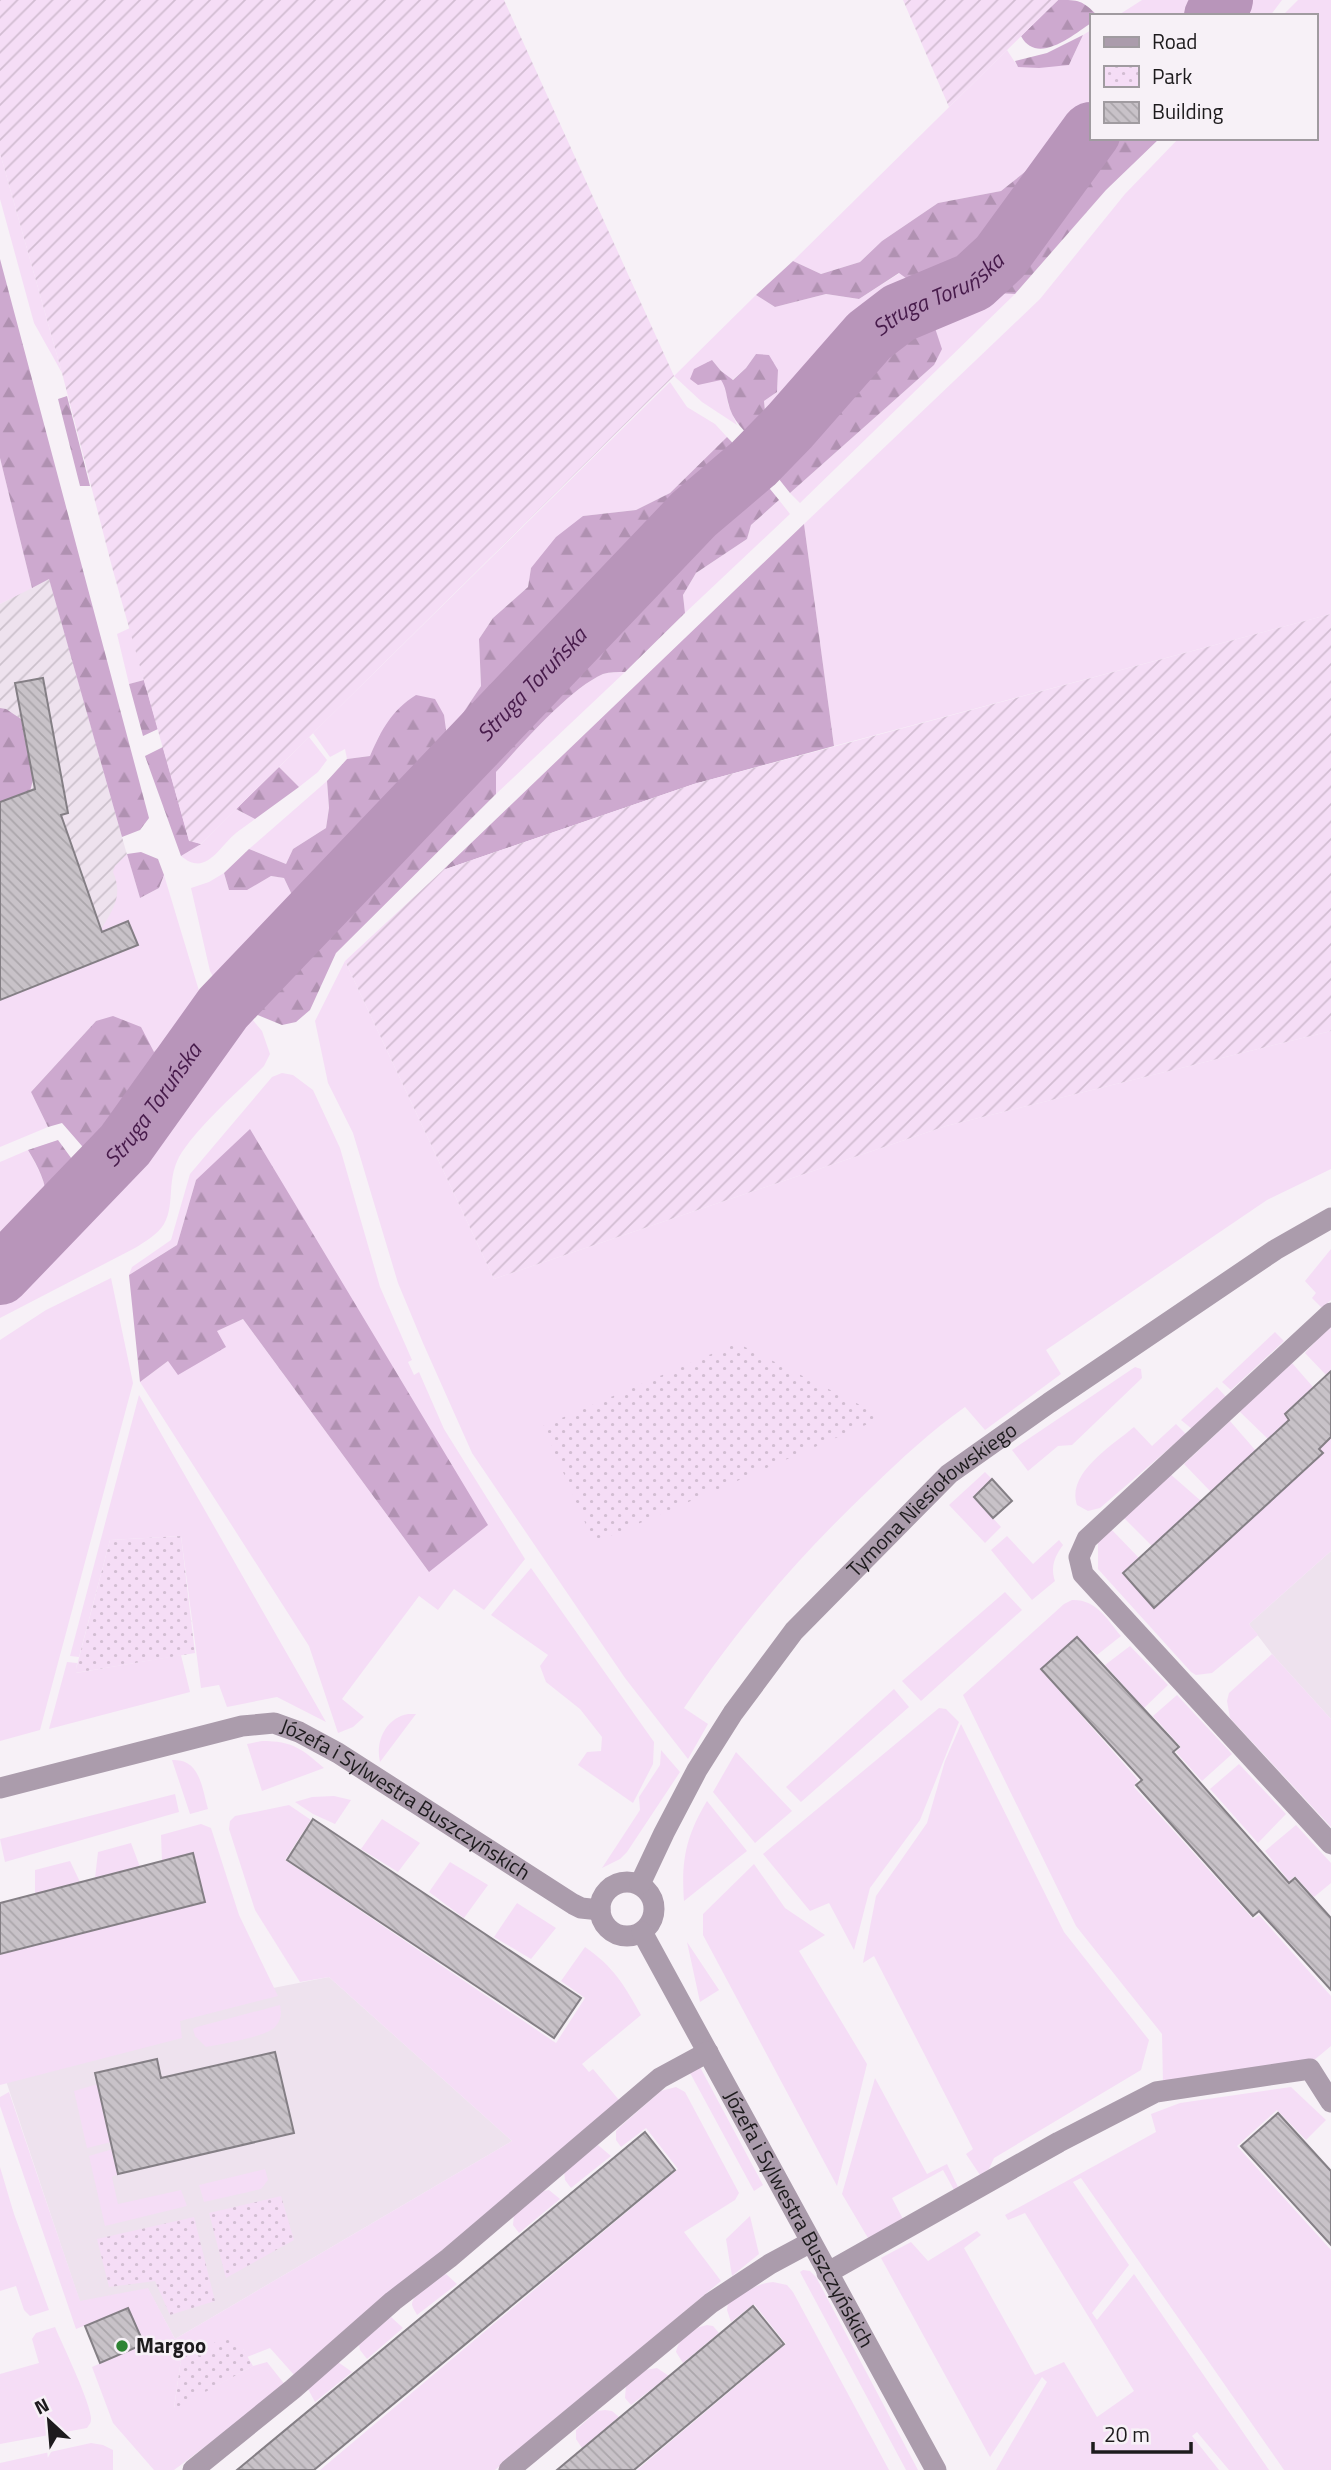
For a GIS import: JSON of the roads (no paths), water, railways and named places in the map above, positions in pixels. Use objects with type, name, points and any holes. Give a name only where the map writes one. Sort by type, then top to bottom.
[{"type":"street","name":"Tymona Niesiołowskiego","points":[[640,1884],[697,1770],[733,1713],[794,1631],[949,1474],[1028,1417],[1275,1250],[1331,1218]]},
{"type":"street","points":[[1331,1313],[1087,1539],[1079,1557],[1083,1574],[1331,1844]]},
{"type":"street","name":"Józefa i Sylwestra Buszczyńskich","points":[[0,1788],[242,1726],[274,1723],[287,1726],[338,1753],[573,1904],[590,1910],[600,1910]]},
{"type":"street","points":[[628,1881],[640,1884],[650,1893],[655,1909],[649,1926],[642,1933],[623,1936],[614,1933],[602,1919],[601,1900],[611,1886],[628,1881]]},
{"type":"street","name":"Józefa i Sylwestra Buszczyńskich","points":[[642,1933],[936,2470]]},
{"type":"street","points":[[193,2470],[293,2389],[393,2301],[449,2258],[660,2078],[708,2052]]},
{"type":"street","points":[[1310,2069],[1331,2102]]},
{"type":"street","points":[[827,2273],[1059,2142],[1156,2092],[1310,2069],[1331,2074]]},
{"type":"street","points":[[509,2470],[711,2303],[770,2264],[811,2242]]},
{"type":"waterway","name":"Struga Toruńska","points":[[1215,14],[1223,0]]},
{"type":"waterway","name":"Struga Toruńska","points":[[0,1275],[125,1145],[223,1008],[694,514],[754,463],[869,336],[899,313],[973,282],[1000,257],[1090,133]]},
{"type":"place","name":"Margoo","points":[[122,2346]]}]
